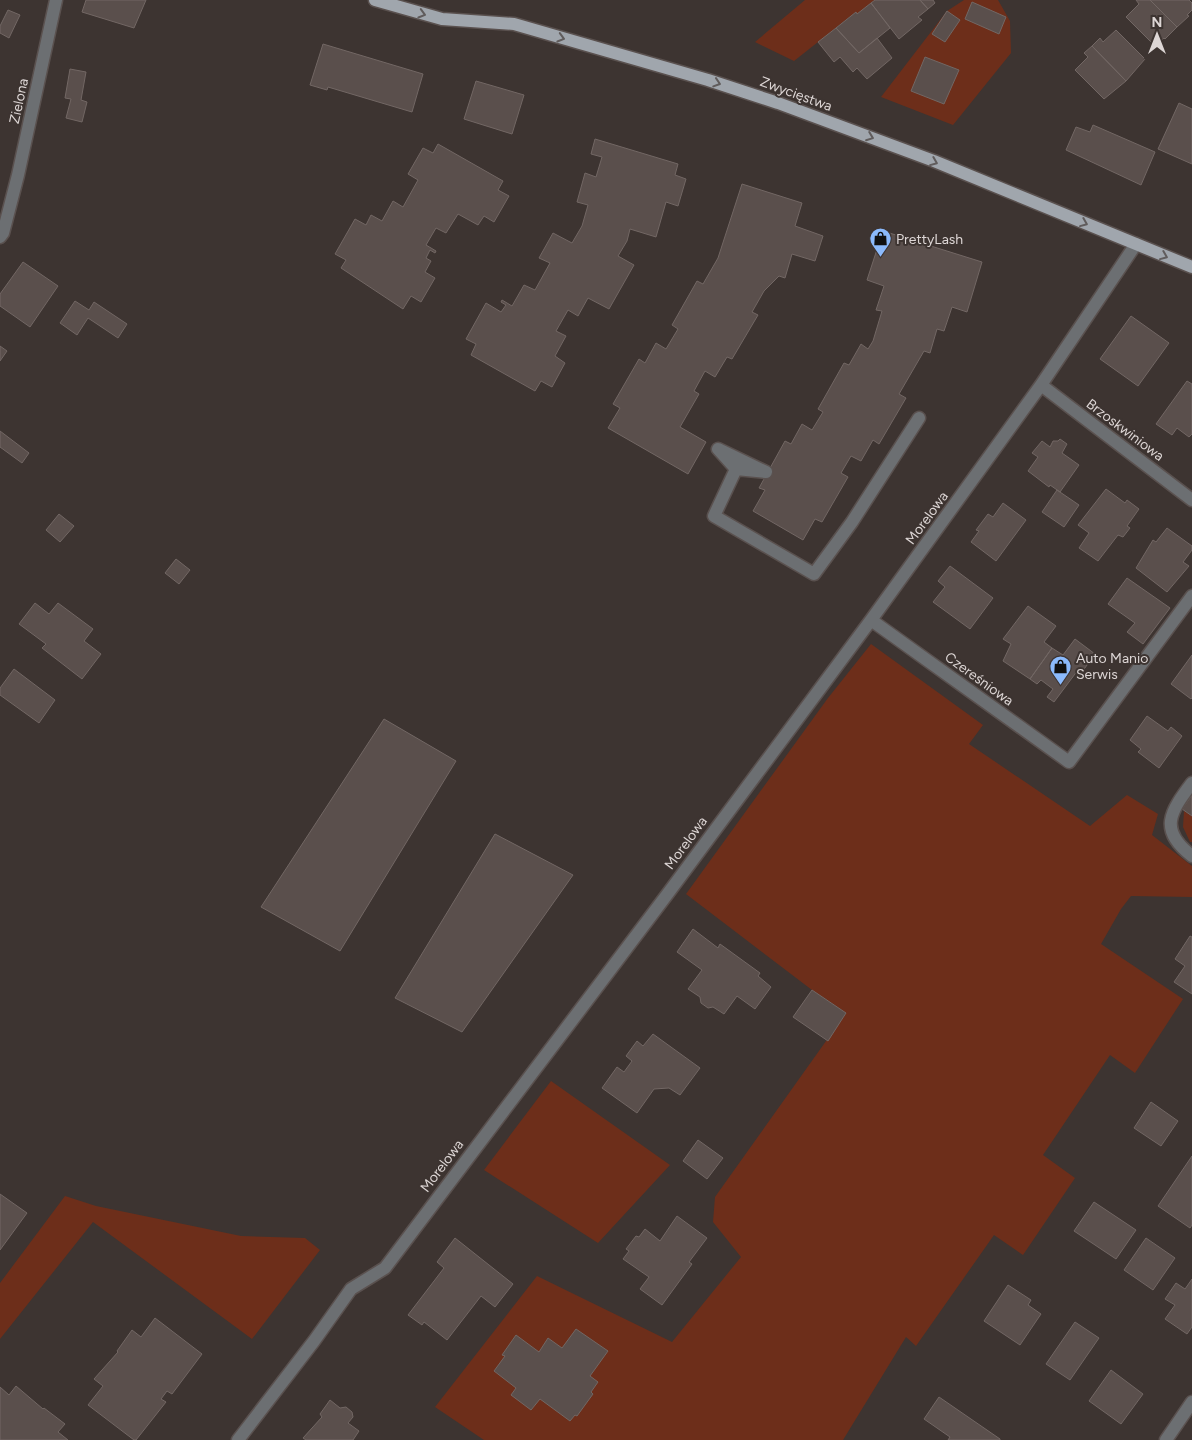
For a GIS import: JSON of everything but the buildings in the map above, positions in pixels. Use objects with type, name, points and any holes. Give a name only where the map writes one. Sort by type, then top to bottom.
[{"type":"main road","name":"Zwycięstwa","points":[[375,0],[442,19],[514,24],[769,100],[934,161],[1192,267]]},
{"type":"street","name":"Zielona","points":[[0,237],[3,233],[18,175],[56,0]]},
{"type":"street","name":"Morelowa","points":[[238,1440],[314,1341],[351,1289],[385,1268],[666,896],[871,620],[1041,385],[1136,244]]},
{"type":"street","name":"Brzoskwiniowa","points":[[1041,385],[1192,500]]},
{"type":"street","points":[[736,468],[714,516],[814,574],[852,522],[919,418]]},
{"type":"street","name":"Czereśniowa","points":[[871,620],[1069,762],[1192,596]]},
{"type":"street","points":[[1192,783],[1176,805],[1171,820],[1171,831],[1178,845],[1192,856]]},
{"type":"street","points":[[1166,1440],[1192,1402]]},
{"type":"shaded area","points":[[805,0],[875,0],[857,14],[856,12],[794,61],[755,42]]},
{"type":"shaded area","points":[[964,0],[998,0],[1010,21],[1011,53],[953,125],[881,97],[947,11]]},
{"type":"shaded area","points":[[871,644],[983,725],[969,744],[1090,826],[1127,795],[1158,814],[1152,835],[1192,866],[1192,897],[1131,896],[1121,909],[1101,944],[1183,999],[1135,1073],[1110,1055],[1043,1155],[1075,1178],[1023,1255],[994,1235],[916,1346],[906,1337],[843,1440],[484,1440],[435,1407],[537,1276],[672,1342],[741,1257],[713,1222],[715,1197],[846,1013],[812,990],[686,894],[828,698]]},
{"type":"shaded area","points":[[1184,811],[1192,816],[1192,842],[1190,842],[1183,827]]},
{"type":"shaded area","points":[[551,1081],[670,1165],[598,1243],[484,1170]]},
{"type":"shaded area","points":[[65,1196],[96,1206],[241,1236],[305,1238],[320,1250],[252,1339],[93,1222],[0,1339],[0,1283]]},
{"type":"place","name":"PrettyLash","points":[[880,258]]},
{"type":"place","name":"Auto Manio Serwis","points":[[1060,685]]}]
